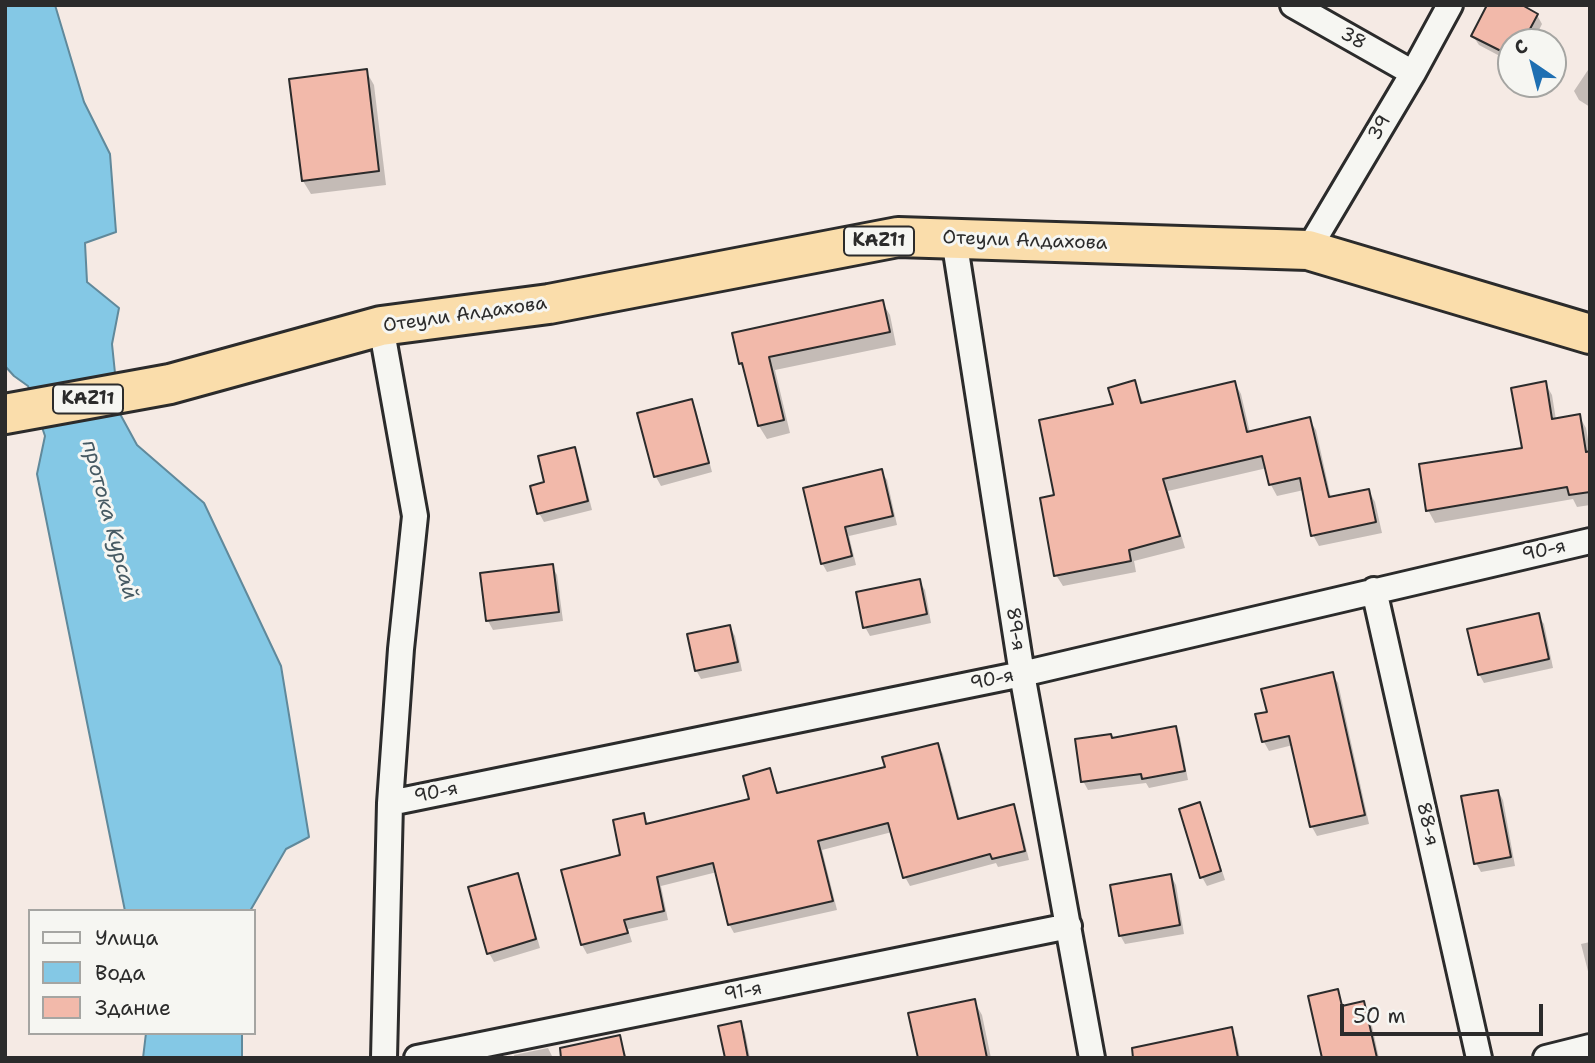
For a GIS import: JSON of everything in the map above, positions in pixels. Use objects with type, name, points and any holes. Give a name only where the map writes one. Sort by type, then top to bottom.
[{"type":"highway","name":"Отеули Алдахова","points":[[5,414],[170,384],[381,326],[549,304],[898,237],[1308,250],[1590,334]]},
{"type":"street","name":"38","points":[[1293,5],[1413,73]]},
{"type":"street","name":"39","points":[[1308,250],[1450,5]]},
{"type":"street","name":"89-я","points":[[954,239],[1022,674],[1092,1058]]},
{"type":"street","points":[[381,326],[415,516],[401,649],[390,803],[384,1058]]},
{"type":"street","name":"90-я","points":[[390,803],[1022,674],[1590,541]]},
{"type":"street","name":"88-я","points":[[1374,590],[1479,1058]]},
{"type":"street","name":"91-я","points":[[417,1058],[1069,926]]},
{"type":"street","points":[[1546,1058],[1590,1047]]},
{"type":"water","name":"протока Курсай","points":[[5,5],[55,5],[84,102],[110,154],[116,232],[85,243],[87,282],[119,308],[112,344],[119,412],[137,445],[204,503],[281,666],[309,837],[286,849],[251,909],[125,909],[37,474],[45,436],[28,386],[5,366]]},
{"type":"water","points":[[146,1035],[242,1035],[242,1058],[143,1058]]},
{"type":"building","points":[[1487,5],[1522,5],[1538,14],[1530,28],[1497,28],[1497,49],[1471,36]]},
{"type":"building","points":[[367,69],[379,171],[302,181],[289,79]]},
{"type":"building","points":[[883,300],[890,332],[769,357],[784,420],[758,426],[732,333]]},
{"type":"building","points":[[1135,380],[1141,403],[1235,381],[1247,432],[1310,417],[1329,497],[1369,489],[1376,522],[1311,536],[1300,478],[1269,485],[1262,456],[1163,479],[1180,536],[1129,550],[1131,561],[1054,576],[1040,498],[1054,495],[1039,420],[1113,404],[1108,388]]},
{"type":"building","points":[[1546,381],[1552,419],[1580,414],[1586,452],[1590,451],[1590,492],[1569,495],[1567,487],[1426,511],[1419,464],[1522,448],[1511,388]]},
{"type":"building","points":[[692,399],[709,463],[654,477],[637,413]]},
{"type":"building","points":[[575,447],[588,501],[537,514],[530,486],[544,482],[538,456]]},
{"type":"building","points":[[882,469],[893,516],[845,527],[852,556],[821,564],[803,488]]},
{"type":"building","points":[[553,564],[559,612],[486,621],[480,573]]},
{"type":"building","points":[[920,579],[927,614],[863,628],[856,592]]},
{"type":"building","points":[[1539,613],[1549,659],[1478,675],[1467,629]]},
{"type":"building","points":[[730,625],[738,662],[695,671],[687,634]]},
{"type":"building","points":[[1333,672],[1365,815],[1310,827],[1289,736],[1262,742],[1255,714],[1267,712],[1261,689]]},
{"type":"building","points":[[1176,726],[1185,771],[1142,779],[1141,774],[1081,782],[1075,739],[1111,734],[1112,738]]},
{"type":"building","points":[[938,743],[958,819],[1014,804],[1025,851],[992,859],[990,854],[903,878],[888,823],[818,841],[833,901],[728,925],[713,863],[657,877],[664,911],[624,920],[628,933],[581,945],[561,870],[620,855],[613,820],[644,813],[646,824],[749,799],[743,776],[770,768],[777,793],[885,767],[882,757]]},
{"type":"building","points":[[1498,790],[1511,857],[1474,864],[1461,796]]},
{"type":"building","points":[[1200,802],[1221,871],[1200,878],[1179,809]]},
{"type":"building","points":[[518,873],[536,939],[487,954],[468,887]]},
{"type":"building","points":[[1171,874],[1180,925],[1119,936],[1110,885]]},
{"type":"building","points":[[1338,989],[1342,1006],[1364,1001],[1377,1058],[1322,1058],[1308,996]]},
{"type":"building","points":[[975,999],[987,1058],[918,1058],[908,1013]]},
{"type":"building","points":[[741,1021],[748,1058],[725,1058],[718,1026]]},
{"type":"building","points":[[1232,1027],[1238,1058],[1133,1058],[1132,1048]]},
{"type":"building","points":[[620,1035],[625,1058],[561,1058],[560,1048]]}]
